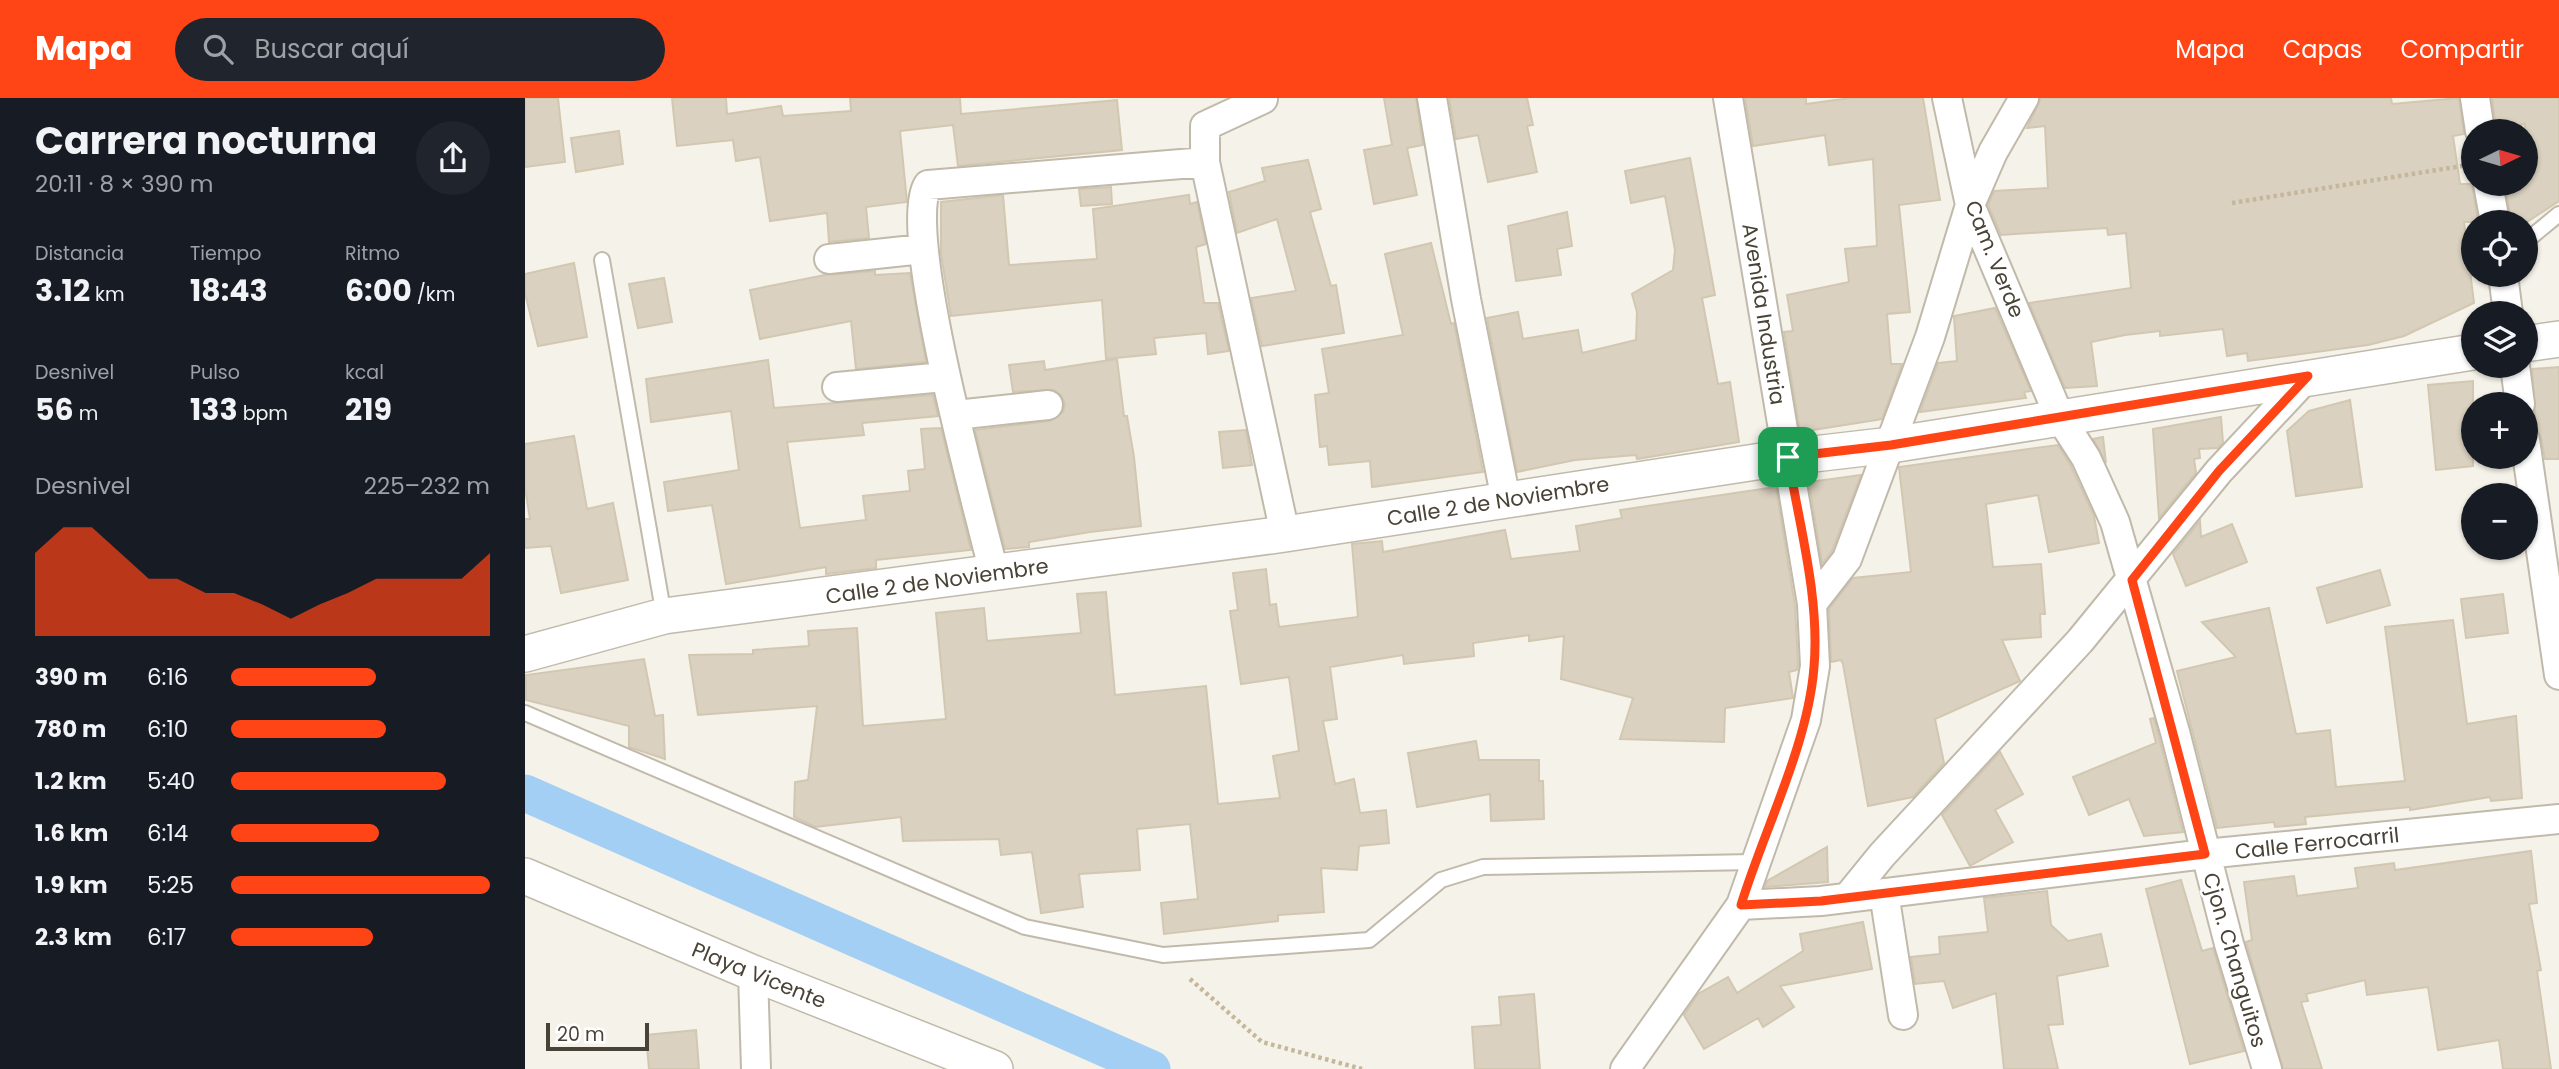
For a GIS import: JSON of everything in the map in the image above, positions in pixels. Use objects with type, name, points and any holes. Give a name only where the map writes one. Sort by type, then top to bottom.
[{"type":"street","points":[[1432,98],[1466,299],[1506,499]]},
{"type":"street","name":"Avenida Industria","points":[[1625,1069],[1741,905],[1806,720],[1815,666],[1812,604],[1728,98]]},
{"type":"street","name":"Cam. Verde","points":[[1947,98],[1970,205],[2059,416]]},
{"type":"street","points":[[1812,604],[1847,559],[1930,337],[1970,205],[1993,152],[2024,98]]},
{"type":"street","points":[[2475,98],[2478,119]]},
{"type":"street","points":[[1263,99],[1205,126],[1205,162],[1285,534]]},
{"type":"street","points":[[994,573],[956,415],[944,377],[923,249],[922,195],[928,185],[1205,162]]},
{"type":"street","points":[[829,259],[923,249]]},
{"type":"street","points":[[2538,342],[2559,339]]},
{"type":"street","name":"Calle 2 de Noviembre","points":[[525,654],[664,617],[1285,534],[1788,457],[1891,445],[2308,376],[2461,354]]},
{"type":"street","points":[[1847,898],[1882,855],[2080,641],[2219,471],[2308,376]]},
{"type":"street","points":[[837,387],[944,377]]},
{"type":"street","points":[[956,415],[1048,405]]},
{"type":"street","name":"Cjon. Changuitos","points":[[2059,416],[2086,458],[2115,522],[2263,1068]]},
{"type":"street","points":[[2529,469],[2559,675]]},
{"type":"street","name":"Calle Ferrocarril","points":[[1741,905],[1847,898],[2205,854],[2559,819]]},
{"type":"street","name":"Playa Vicente","points":[[525,876],[753,973],[995,1069]]},
{"type":"street","points":[[1884,893],[1903,1016]]},
{"type":"street","points":[[753,973],[756,1069]]},
{"type":"lane","points":[[2538,231],[2559,214]]},
{"type":"lane","points":[[602,260],[664,617]]},
{"type":"lane","points":[[525,713],[1025,927],[1163,955],[1369,940],[1441,880],[1483,867],[1754,862]]},
{"type":"path","points":[[2232,203],[2461,167]]},
{"type":"path","points":[[1163,955],[1262,1042],[1362,1069]]},
{"type":"building","points":[[525,98],[558,98],[565,162],[525,167]]},
{"type":"building","points":[[672,98],[726,98],[727,114],[781,106],[783,116],[851,111],[850,98],[960,98],[961,114],[1117,100],[1122,150],[958,166],[953,125],[900,131],[907,202],[866,207],[869,238],[829,242],[827,213],[770,221],[760,157],[736,161],[733,140],[677,146]]},
{"type":"building","points":[[1384,98],[1416,98],[1423,145],[1407,148],[1417,195],[1374,204],[1364,150],[1392,145]]},
{"type":"building","points":[[1449,98],[1527,98],[1533,125],[1527,126],[1537,172],[1488,182],[1478,135],[1456,139]]},
{"type":"building","points":[[1745,98],[1806,98],[1806,104],[1850,98],[1923,98],[1940,200],[1899,205],[1910,312],[1887,314],[1891,364],[1902,364],[1882,419],[1800,432],[1784,332],[1793,331],[1787,295],[1849,282],[1845,249],[1877,246],[1873,159],[1829,165],[1825,135],[1753,146]]},
{"type":"building","points":[[2041,98],[2391,98],[2392,104],[2459,98],[2461,135],[2453,136],[2461,196],[2474,196],[2476,210],[2461,210],[2461,287],[2472,287],[2474,301],[2461,301],[2461,309],[2404,336],[2368,345],[2248,361],[2247,353],[2227,356],[2223,329],[2160,336],[2160,331],[2091,342],[2097,386],[2065,388],[2029,303],[2131,288],[2126,233],[2108,235],[2107,228],[2001,235],[1988,205],[1994,191],[2048,188],[2045,126],[2027,128]]},
{"type":"building","points":[[2492,98],[2559,98],[2559,201],[2538,215],[2538,210],[2509,210],[2507,196],[2538,196],[2538,119],[2495,119]]},
{"type":"building","points":[[619,131],[623,164],[576,172],[571,138]]},
{"type":"building","points":[[1690,158],[1715,295],[1702,298],[1718,384],[1730,382],[1739,442],[1637,459],[1636,455],[1575,460],[1517,472],[1487,318],[1518,312],[1523,339],[1578,330],[1582,353],[1636,340],[1637,312],[1632,294],[1673,270],[1675,250],[1665,196],[1631,203],[1625,171]]},
{"type":"building","points":[[1308,160],[1321,209],[1310,212],[1331,286],[1336,285],[1344,333],[1262,346],[1251,298],[1296,291],[1277,219],[1237,233],[1229,192],[1265,181],[1262,168]]},
{"type":"building","points":[[1111,187],[1112,204],[1081,206],[1079,189]]},
{"type":"building","points":[[1003,195],[1009,265],[1097,259],[1093,209],[1189,195],[1190,204],[1197,202],[1206,244],[1196,247],[1204,303],[1218,303],[1229,351],[1208,354],[1206,333],[1154,338],[1156,354],[1106,359],[1102,300],[951,316],[941,254],[941,202]]},
{"type":"building","points":[[1567,212],[1572,246],[1557,249],[1561,275],[1516,281],[1508,226]]},
{"type":"building","points":[[1431,243],[1451,324],[1454,323],[1483,472],[1372,487],[1370,461],[1329,465],[1327,446],[1320,447],[1315,395],[1329,393],[1322,349],[1403,335],[1385,254]]},
{"type":"building","points":[[574,263],[587,337],[538,346],[525,293],[525,274]]},
{"type":"building","points":[[875,271],[875,275],[910,273],[926,362],[856,369],[851,321],[760,339],[750,290],[825,275]]},
{"type":"building","points":[[664,278],[672,322],[638,328],[629,284]]},
{"type":"building","points":[[1995,308],[2031,391],[2024,392],[2026,398],[1920,412],[1938,363],[1957,361],[1954,316]]},
{"type":"building","points":[[1117,359],[1124,416],[1127,416],[1134,457],[1141,526],[1029,542],[1029,547],[1005,549],[975,430],[1050,421],[1063,412],[1065,404],[1061,395],[1054,390],[1013,392],[1009,365],[1044,361],[1045,370]]},
{"type":"building","points":[[768,360],[774,408],[933,395],[938,416],[862,423],[864,435],[787,442],[800,528],[866,520],[863,496],[910,491],[908,471],[925,469],[921,429],[941,428],[971,550],[876,560],[876,568],[826,574],[826,567],[726,584],[712,505],[668,511],[664,482],[739,470],[731,411],[651,422],[646,379]]},
{"type":"building","points":[[2559,367],[2559,459],[2545,459],[2538,432],[2538,392],[2534,392],[2533,378],[2538,378],[2538,369]]},
{"type":"building","points":[[2473,381],[2473,392],[2461,392],[2461,467],[2436,470],[2428,385]]},
{"type":"building","points":[[2350,400],[2362,487],[2296,496],[2287,431],[2309,411]]},
{"type":"building","points":[[2221,417],[2223,443],[2218,448],[2199,449],[2200,458],[2194,459],[2196,473],[2159,518],[2153,429]]},
{"type":"building","points":[[1246,430],[1252,465],[1223,468],[1219,432]]},
{"type":"building","points":[[574,436],[587,509],[613,503],[628,580],[561,593],[551,546],[525,548],[525,519],[530,519],[525,488],[525,444]]},
{"type":"building","points":[[2103,437],[2106,463],[2093,439]]},
{"type":"building","points":[[2058,445],[2094,516],[2099,543],[2049,552],[2038,495],[1986,504],[1993,567],[2041,564],[2045,614],[2040,614],[2041,637],[2002,640],[2020,681],[1935,719],[1944,763],[1913,797],[1868,806],[1843,664],[1841,660],[1831,662],[1829,609],[1853,578],[1911,572],[1899,467]]},
{"type":"building","points":[[1861,475],[1832,551],[1822,564],[1809,482]]},
{"type":"building","points":[[1776,487],[1795,606],[1798,665],[1797,670],[1789,672],[1793,698],[1725,708],[1724,742],[1620,739],[1633,698],[1561,679],[1564,636],[1529,641],[1529,635],[1473,643],[1474,656],[1404,664],[1403,655],[1330,667],[1337,719],[1323,721],[1335,784],[1354,779],[1360,813],[1386,810],[1389,843],[1359,846],[1357,870],[1321,868],[1324,912],[1278,915],[1278,921],[1164,934],[1161,903],[1198,899],[1190,824],[1137,829],[1140,870],[1079,874],[1083,907],[1041,913],[1032,852],[1001,855],[999,839],[903,841],[901,817],[815,827],[794,817],[795,782],[808,780],[817,706],[698,715],[689,655],[753,654],[753,650],[809,646],[808,631],[857,628],[863,726],[946,719],[936,613],[984,608],[987,641],[1081,633],[1077,594],[1106,592],[1115,695],[1206,686],[1218,804],[1280,798],[1273,756],[1299,751],[1289,677],[1241,684],[1230,611],[1238,610],[1233,573],[1266,569],[1270,605],[1276,604],[1279,627],[1358,617],[1352,544],[1382,541],[1383,552],[1505,530],[1511,559],[1580,551],[1576,526],[1622,518],[1620,510]]},
{"type":"building","points":[[2200,521],[2201,537],[2232,524],[2247,562],[2186,586],[2173,554]]},
{"type":"building","points":[[2380,570],[2390,605],[2327,623],[2317,588]]},
{"type":"building","points":[[2503,594],[2508,633],[2466,638],[2461,599]]},
{"type":"building","points":[[2269,608],[2296,734],[2330,730],[2336,787],[2405,781],[2385,627],[2453,620],[2467,724],[2516,716],[2522,798],[2491,801],[2490,797],[2410,810],[2410,807],[2305,817],[2306,824],[2275,827],[2274,822],[2217,828],[2177,671],[2236,657],[2202,622]]},
{"type":"building","points":[[644,659],[655,716],[663,715],[665,759],[629,747],[629,726],[526,700],[526,675]]},
{"type":"building","points":[[2154,718],[2183,832],[2144,836],[2129,799],[2089,815],[2073,777],[2156,743],[2150,719]]},
{"type":"building","points":[[1476,741],[1479,760],[1539,760],[1539,781],[1543,781],[1544,819],[1491,821],[1490,794],[1417,807],[1408,753]]},
{"type":"building","points":[[2000,752],[2023,794],[1995,810],[2013,842],[1970,866],[1942,815]]},
{"type":"building","points":[[1827,847],[1828,882],[1765,887],[1767,881]]},
{"type":"building","points":[[2531,851],[2537,903],[2529,904],[2541,970],[2537,971],[2551,1069],[2503,1069],[2499,1040],[2438,1050],[2428,987],[2367,995],[2365,980],[2306,994],[2308,1001],[2301,1002],[2322,1069],[2283,1069],[2246,942],[2252,940],[2244,882],[2294,876],[2297,896],[2358,888],[2355,868],[2394,863],[2395,870]]},
{"type":"building","points":[[2181,880],[2202,951],[2213,948],[2244,1051],[2190,1064],[2146,889]]},
{"type":"building","points":[[2047,891],[2051,925],[2068,941],[2101,934],[2108,966],[2057,976],[2063,1024],[2048,1025],[2058,1069],[2004,1069],[1996,993],[1953,1008],[1944,981],[1915,984],[1911,957],[1940,954],[1939,937],[1988,932],[1984,898]]},
{"type":"building","points":[[1863,922],[1872,969],[1780,986],[1794,1007],[1763,1027],[1758,1018],[1704,1049],[1684,1015],[1698,994],[1728,977],[1737,993],[1803,951],[1800,934]]},
{"type":"building","points":[[1534,994],[1540,1069],[1475,1069],[1472,1027],[1501,1025],[1499,997]]},
{"type":"building","points":[[696,1030],[699,1069],[649,1069],[646,1035]]},
{"type":"waterway","points":[[525,793],[1152,1069]]},
{"type":"route","points":[[2308,376],[2219,471],[2132,580],[2175,732],[2205,854],[1821,901],[1741,905],[1806,720],[1815,666],[1812,604],[1788,457],[1891,445],[2308,376]]}]
